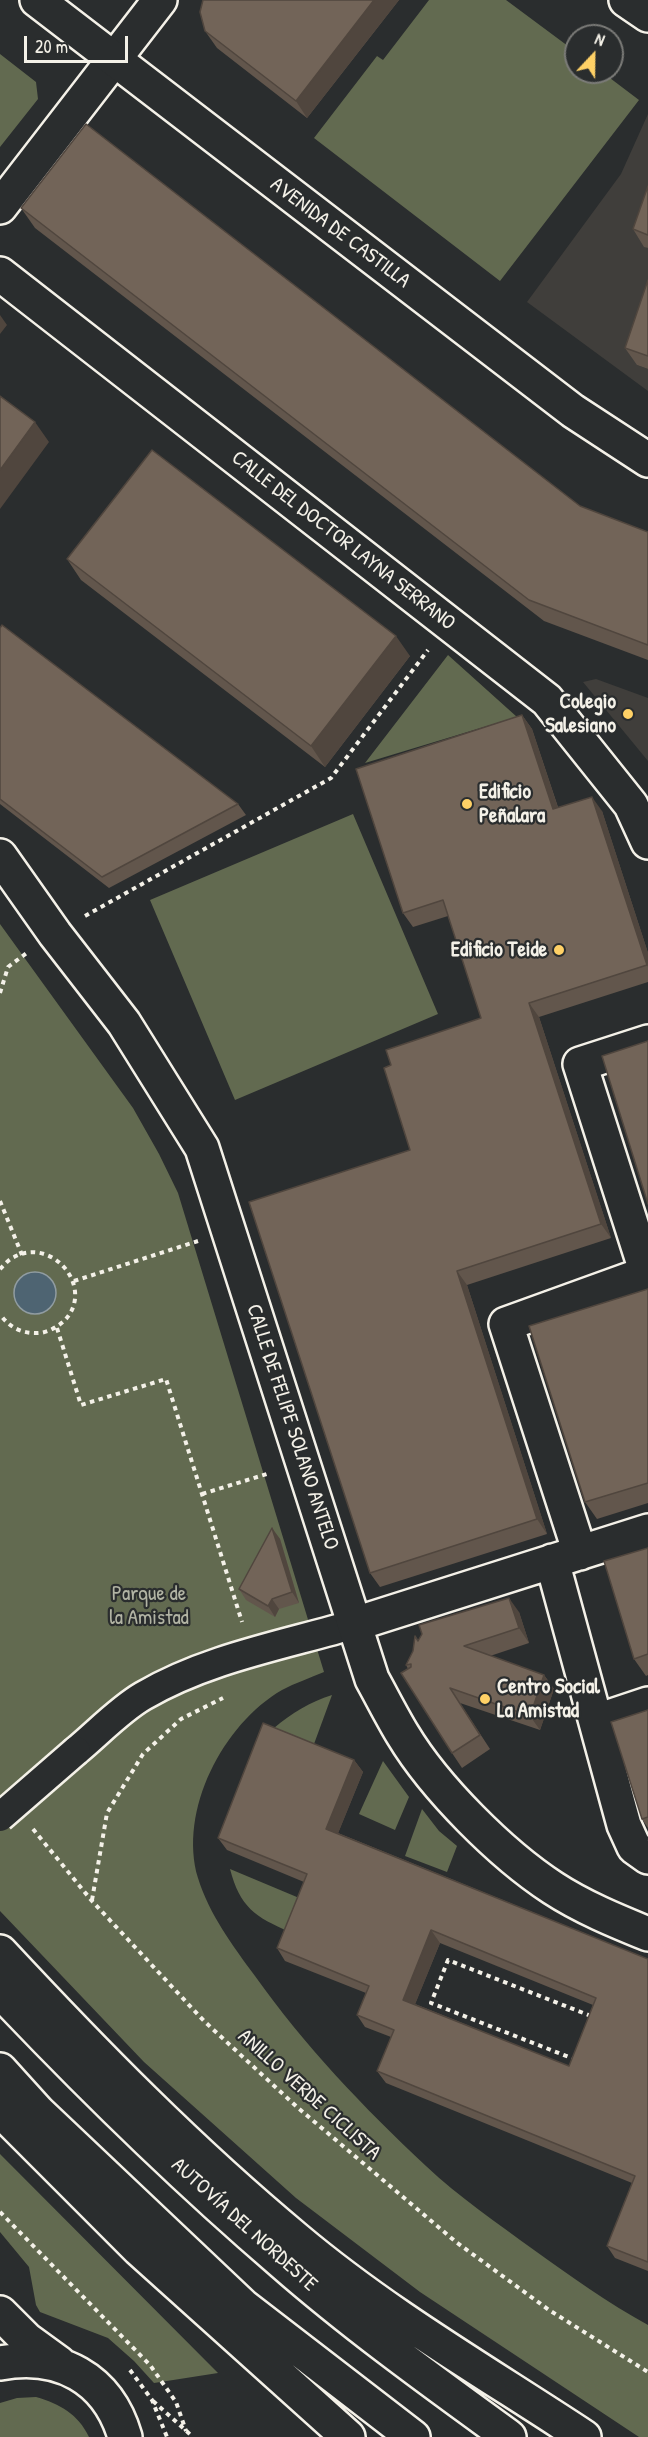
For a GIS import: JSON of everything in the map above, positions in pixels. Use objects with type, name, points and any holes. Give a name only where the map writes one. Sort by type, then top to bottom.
[{"type":"main road","name":"AVENIDA DE CASTILLA","points":[[37,0],[573,411],[648,460]]},
{"type":"main road","points":[[0,207],[160,0]]},
{"type":"main road","points":[[626,0],[648,15]]},
{"type":"main road","name":"CALLE DEL DOCTOR LAYNA SERRANO","points":[[0,274],[547,700],[631,805],[648,842]]},
{"type":"main road","name":"CALLE DE FELIPE SOLANO ANTELO","points":[[0,856],[124,1023],[202,1148],[372,1678],[403,1736],[437,1781],[488,1836],[553,1888],[619,1922],[648,1934]]},
{"type":"main road","points":[[648,1042],[580,1064],[647,1275],[506,1324],[566,1557],[597,1720],[624,1825],[634,1847],[648,1857]]},
{"type":"main road","points":[[355,1624],[648,1531]]},
{"type":"main road","points":[[597,1720],[648,1704]]},
{"type":"main road","points":[[0,1952],[93,2052],[212,2167],[297,2240],[383,2305],[584,2437]]},
{"type":"main road","name":"AUTOVÍA DEL NORDESTE","points":[[0,1990],[76,2072],[282,2263],[400,2357],[509,2437]]},
{"type":"main road","points":[[0,2070],[38,2112],[243,2306],[413,2437]]},
{"type":"main road","points":[[0,2110],[139,2249],[348,2437]]},
{"type":"main road","points":[[0,2313],[26,2339],[63,2365],[84,2376],[102,2393],[116,2413],[126,2437]]},
{"type":"main road","points":[[0,2363],[18,2359],[41,2360],[63,2365]]},
{"type":"street","points":[[0,1817],[142,1696],[192,1672],[251,1652],[355,1624]]},
{"type":"path","points":[[0,993],[8,967],[55,933],[331,778],[449,624]]},
{"type":"path","points":[[0,966],[8,967]]},
{"type":"path","points":[[0,1201],[22,1255]]},
{"type":"path","points":[[73,1281],[230,1231]]},
{"type":"path","points":[[0,1269],[14,1257],[31,1252],[49,1255],[64,1265],[73,1281],[75,1300],[68,1317],[57,1328],[37,1334],[19,1331],[4,1320],[0,1314]]},
{"type":"path","points":[[57,1328],[81,1405],[166,1378],[251,1652]]},
{"type":"path","points":[[202,1494],[304,1463]]},
{"type":"path","points":[[92,1901],[107,1813],[143,1754],[181,1719],[224,1697]]},
{"type":"path","name":"ANILLO VERDE CICLISTA","points":[[29,1824],[92,1901],[204,2021],[323,2130],[456,2242],[549,2310],[648,2372]]},
{"type":"path","points":[[578,2048],[574,2059],[430,2003],[448,1960],[600,2019]]},
{"type":"path","points":[[586,2026],[590,2016]]},
{"type":"path","points":[[0,2212],[150,2365],[176,2402],[186,2431]]},
{"type":"path","points":[[152,2400],[193,2437]]},
{"type":"shaded area","points":[[648,114],[648,236],[645,246],[648,248],[648,332],[637,365],[648,369],[648,391],[527,302],[621,174]]},
{"type":"shaded area","name":"Colegio Salesiano","points":[[596,679],[648,698],[648,761],[583,682]]},
{"type":"green space","points":[[429,0],[506,0],[564,43],[564,84],[618,84],[639,100],[500,281],[314,138],[377,56],[383,60]]},
{"type":"green space","points":[[0,54],[36,82],[38,99],[0,147]]},
{"type":"green space","points":[[448,655],[517,717],[365,763]]},
{"type":"green space","points":[[353,814],[438,1014],[235,1100],[150,900]]},
{"type":"green space","name":"Parque de la Amistad","points":[[0,924],[133,1108],[178,1193],[324,1672],[282,1690],[261,1705],[241,1724],[224,1747],[210,1772],[200,1798],[194,1825],[193,1852],[198,1878],[208,1904],[230,1941],[294,2027],[358,2099],[403,2144],[492,2220],[618,2308],[648,2325],[648,2437],[639,2437],[420,2292],[296,2198],[144,2062],[0,1911]]},
{"type":"green space","points":[[332,1695],[314,1744],[274,1728],[301,1708]]},
{"type":"green space","points":[[383,1761],[409,1797],[395,1830],[359,1814]]},
{"type":"green space","points":[[422,1809],[439,1831],[457,1846],[447,1872],[405,1856]]},
{"type":"green space","points":[[230,1869],[304,1900],[290,1932],[267,1921],[244,1902]]},
{"type":"green space","points":[[0,2154],[218,2373],[154,2383],[108,2338],[40,2312],[36,2305],[29,2267],[0,2232]]},
{"type":"green space","points":[[36,2397],[53,2403],[74,2416],[89,2437],[0,2437],[0,2403],[17,2398]]},
{"type":"water","points":[[35,1272],[43,1273],[50,1278],[55,1285],[55,1301],[50,1308],[43,1313],[35,1314],[27,1313],[20,1308],[15,1301],[14,1293],[15,1285],[20,1278],[27,1273]]},
{"type":"building","points":[[203,0],[374,0],[296,101],[205,31],[200,12]]},
{"type":"building","points":[[86,124],[580,506],[648,532],[648,645],[529,600],[21,208]]},
{"type":"building","points":[[648,186],[648,235],[633,229]]},
{"type":"building","points":[[648,280],[648,356],[625,348]]},
{"type":"building","points":[[0,396],[35,422],[0,470]]},
{"type":"building","points":[[152,450],[396,636],[311,746],[67,559]]},
{"type":"building","points":[[2,625],[238,804],[102,877],[0,799],[0,628]]},
{"type":"building","points":[[522,715],[553,809],[592,797],[647,965],[529,1003],[601,1224],[457,1271],[537,1519],[370,1573],[249,1202],[410,1150],[384,1068],[391,1065],[386,1050],[481,1018],[443,900],[403,913],[356,769]]},
{"type":"building","points":[[648,1041],[648,1204],[602,1056]]},
{"type":"building","points":[[648,1289],[648,1483],[585,1502],[529,1326]]},
{"type":"building","points":[[272,1528],[292,1592],[272,1599],[268,1606],[239,1589]]},
{"type":"building","points":[[648,1548],[648,1654],[634,1659],[604,1561]]},
{"type":"building","name":"Centro Social La Amistad","points":[[509,1598],[519,1628],[464,1646],[544,1675],[530,1716],[450,1688],[480,1735],[452,1753],[401,1673],[411,1667],[411,1664],[406,1665],[413,1651],[415,1636],[418,1641],[422,1634],[419,1625]]},
{"type":"building","points":[[648,1710],[648,1817],[642,1819],[611,1722]]},
{"type":"building","points":[[263,1723],[354,1760],[326,1829],[648,1959],[648,2262],[607,2246],[635,2176],[377,2071],[394,2030],[357,2015],[369,1986],[277,1948],[307,1874],[218,1838]],"holes":[[[431,1930],[596,1998],[569,2066],[403,2000]]]},
{"type":"place","name":"Colegio Salesiano","points":[[628,714]]},
{"type":"place","name":"Edificio Peñalara","points":[[467,804]]},
{"type":"place","name":"Edificio Teide","points":[[559,950]]},
{"type":"place","name":"Centro Social La Amistad","points":[[485,1699]]}]
